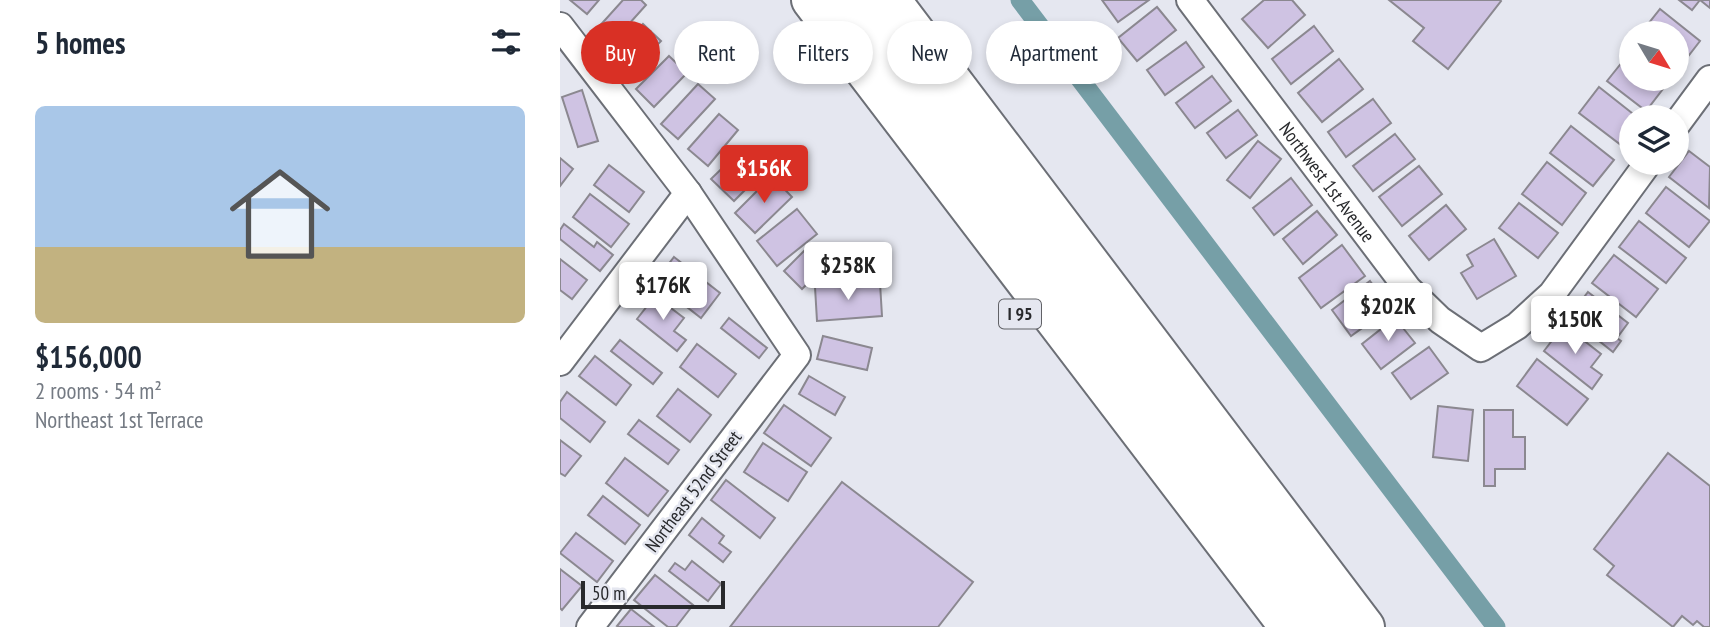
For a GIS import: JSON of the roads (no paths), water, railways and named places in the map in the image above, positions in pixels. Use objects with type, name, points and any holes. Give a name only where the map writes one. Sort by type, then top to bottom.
[{"type":"highway","name":"I 95","points":[[781,0],[1258,627]]},
{"type":"highway","points":[[811,0],[1289,627]]},
{"type":"highway","points":[[852,0],[1330,627]]},
{"type":"highway","points":[[891,0],[1365,627]]},
{"type":"street","name":"Northwest 1st Avenue","points":[[1191,0],[1408,289],[1440,320],[1481,348],[1517,326],[1552,294],[1639,175]]},
{"type":"street","points":[[560,362],[688,192],[564,42]]},
{"type":"street","points":[[1689,107],[1710,79]]},
{"type":"street","name":"Northeast 52nd Street","points":[[590,627],[797,355],[688,192]]},
{"type":"waterway","points":[[1020,0],[1496,627]]}]
